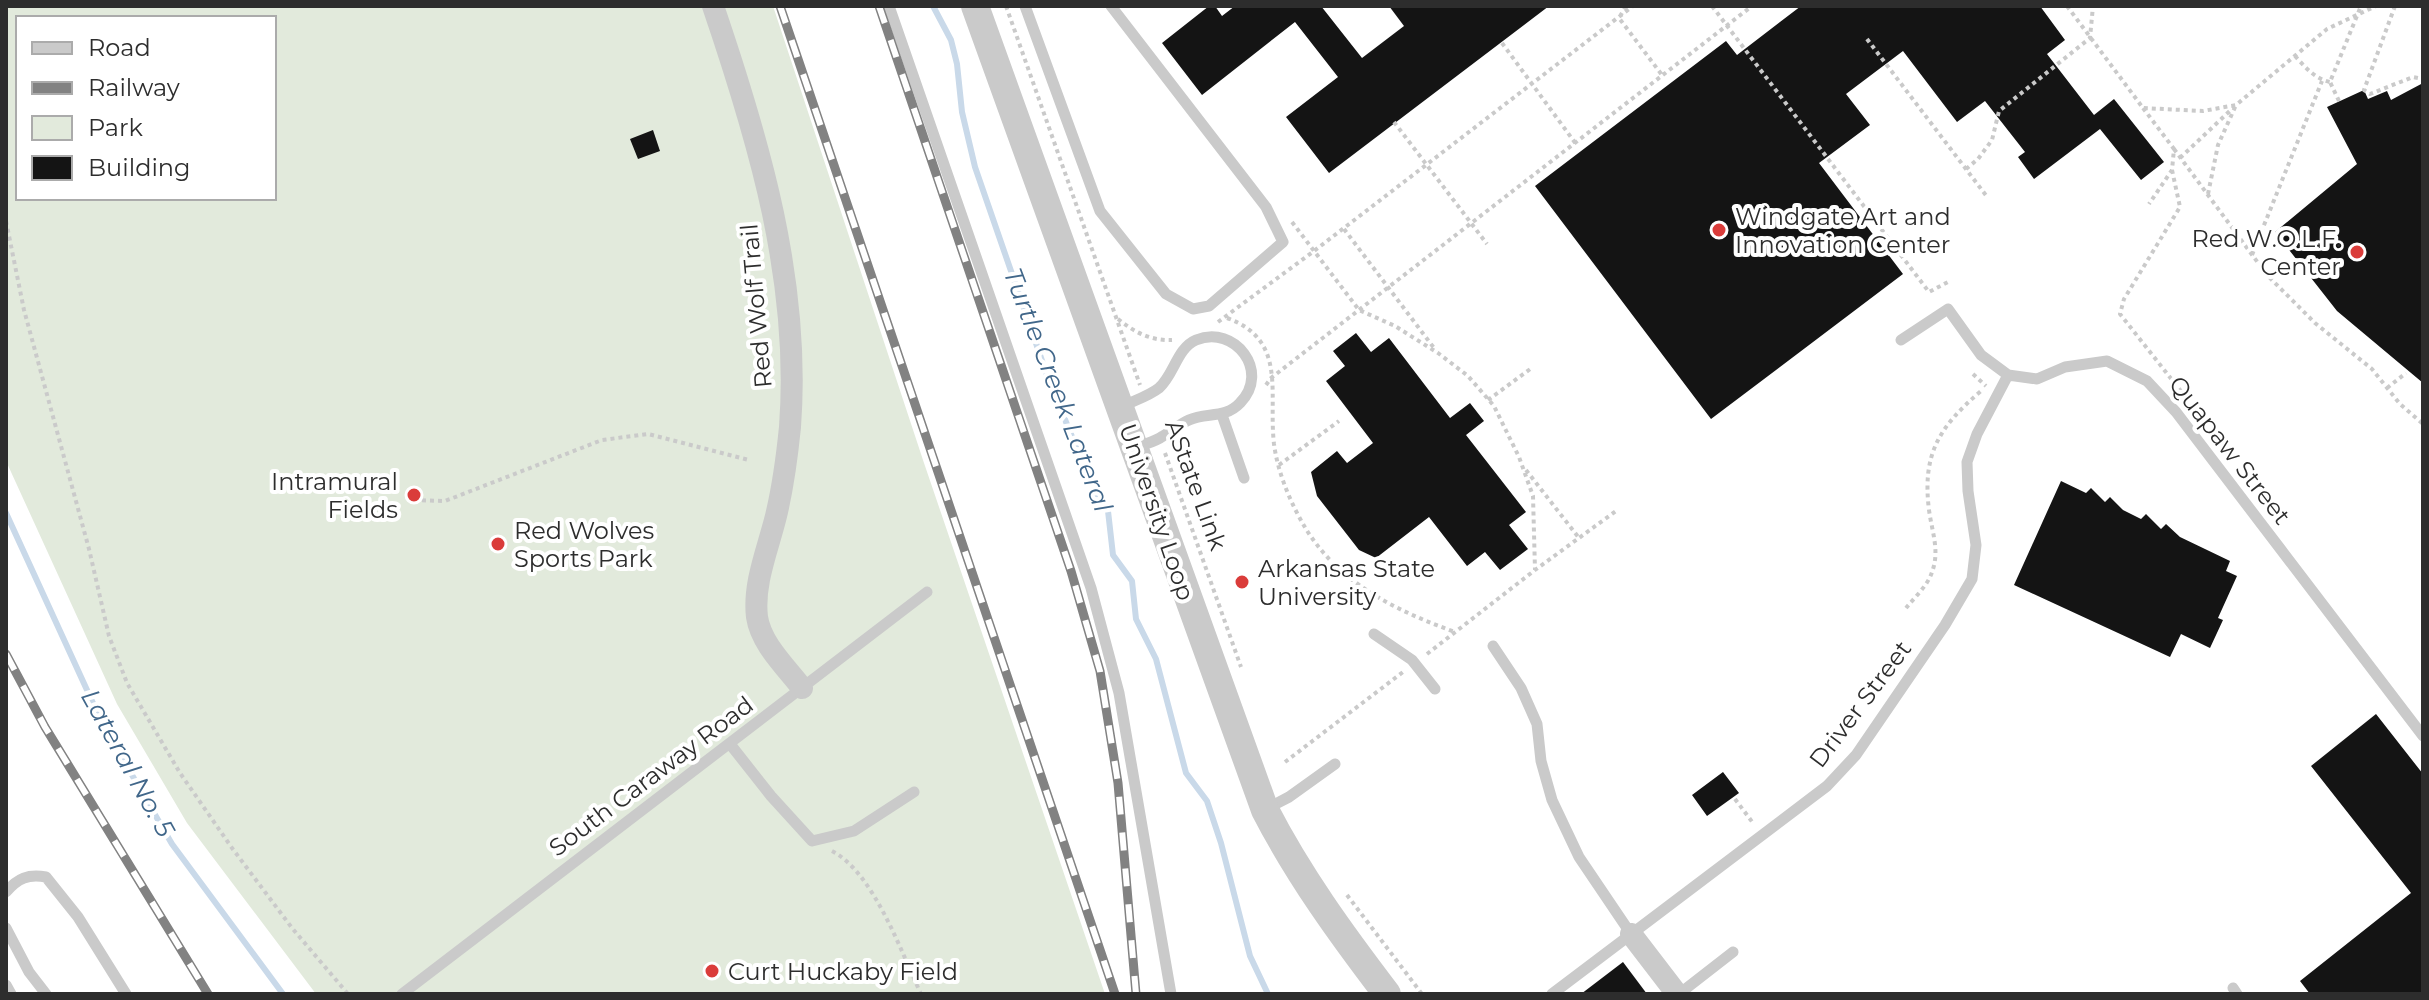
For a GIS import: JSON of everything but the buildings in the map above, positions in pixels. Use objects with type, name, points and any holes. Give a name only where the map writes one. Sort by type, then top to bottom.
[{"type":"street","name":"Red Wolf Trail","points":[[713,6],[759,150],[774,214],[791,355],[787,459],[760,575],[757,617],[762,635],[802,688]]},
{"type":"street","name":"University Loop","points":[[975,6],[1147,443],[1265,810],[1290,858],[1341,934],[1387,994]]},
{"type":"street","points":[[1631,934],[1678,994]]},
{"type":"lane","points":[[889,6],[1091,588],[1119,693],[1171,994]]},
{"type":"lane","points":[[1025,6],[1100,211],[1166,294],[1193,309],[1209,306],[1283,242],[1266,207],[1111,6]]},
{"type":"lane","points":[[1901,340],[1948,309],[1981,355],[2008,375]]},
{"type":"lane","points":[[1132,402],[1161,387],[1184,349],[1195,340],[1215,336],[1233,342],[1244,351],[1253,366],[1252,383],[1241,403],[1222,415],[1191,419],[1147,443]]},
{"type":"lane","name":"Quapaw Street","points":[[2008,375],[2037,379],[2065,367],[2107,361],[2147,381],[2176,412],[2423,736]]},
{"type":"lane","name":"Driver Street","points":[[1552,994],[1827,786],[1846,767],[1945,625],[1972,579],[1976,545],[1967,462],[1977,434],[2008,375]]},
{"type":"lane","points":[[1222,415],[1244,478]]},
{"type":"lane","name":"South Caraway Road","points":[[402,994],[927,592]]},
{"type":"lane","points":[[1374,634],[1412,660],[1435,689]]},
{"type":"lane","points":[[1493,646],[1521,688],[1537,724],[1541,761],[1552,800],[1579,857],[1631,934]]},
{"type":"lane","points":[[730,744],[812,841],[854,831],[914,792]]},
{"type":"lane","points":[[1265,810],[1335,764]]},
{"type":"lane","points":[[6,892],[14,883],[31,875],[46,877],[78,917],[126,994]]},
{"type":"lane","points":[[6,928],[29,972],[46,994]]},
{"type":"lane","points":[[1678,994],[1733,952]]},
{"type":"lane","points":[[6,985],[11,994]]},
{"type":"path","name":"AState Link","points":[[1006,6],[1117,318],[1132,402]]},
{"type":"path","points":[[1619,18],[1626,6]]},
{"type":"path","points":[[1224,326],[1211,325],[1226,318],[1344,229],[1633,6]]},
{"type":"path","points":[[1712,6],[1929,292],[1948,282]]},
{"type":"path","points":[[1263,374],[1262,391],[1271,378],[1752,6]]},
{"type":"path","points":[[2067,6],[2267,275],[2315,323],[2372,369],[2400,404],[2423,424]]},
{"type":"path","points":[[1966,169],[1992,140],[1999,111],[2090,38],[2093,6]]},
{"type":"path","points":[[2339,101],[2330,82],[2361,6]]},
{"type":"path","points":[[2180,158],[2236,105],[2327,29],[2376,6]]},
{"type":"path","points":[[2395,6],[2364,90],[2370,94],[2413,77],[2423,79]]},
{"type":"path","points":[[1619,18],[1662,76]]},
{"type":"path","points":[[1867,39],[1988,198]]},
{"type":"path","points":[[1502,43],[1577,144]]},
{"type":"path","points":[[2295,56],[2322,81],[2330,82]]},
{"type":"path","points":[[2252,255],[2322,81]]},
{"type":"path","points":[[2143,108],[2203,111],[2236,105]]},
{"type":"path","points":[[2207,194],[2218,145],[2236,105]]},
{"type":"path","points":[[1394,122],[1487,244]]},
{"type":"path","points":[[2174,149],[2172,170],[2180,207],[2124,299],[2120,314],[2185,396]]},
{"type":"path","points":[[2149,204],[2172,170]]},
{"type":"path","points":[[1287,214],[1359,310],[1395,326],[1438,353],[1468,376],[1494,406],[1533,496],[1535,570]]},
{"type":"path","points":[[6,221],[24,310],[89,549],[109,636],[127,683],[180,773],[232,848],[292,928],[348,994]]},
{"type":"path","points":[[1344,229],[1438,353]]},
{"type":"path","points":[[1210,317],[1241,323],[1264,343],[1271,378],[1274,444],[1283,482],[1307,531],[1362,589],[1406,614],[1455,632]]},
{"type":"path","points":[[1117,318],[1141,334],[1157,339],[1174,339]]},
{"type":"path","points":[[1236,330],[1249,339]]},
{"type":"path","points":[[1488,400],[1533,367]]},
{"type":"path","points":[[2387,388],[2406,373]]},
{"type":"path","points":[[1906,608],[1931,575],[1937,550],[1929,508],[1929,457],[1954,415],[1987,387],[1973,374]]},
{"type":"path","points":[[1279,465],[1339,421]]},
{"type":"path","points":[[414,500],[445,501],[602,440],[648,434],[749,460]]},
{"type":"path","name":"AState Link","points":[[1147,443],[1167,458],[1244,674]]},
{"type":"path","points":[[1167,458],[1173,445]]},
{"type":"path","points":[[1522,465],[1579,538]]},
{"type":"path","points":[[1425,656],[1616,511]]},
{"type":"path","points":[[1285,762],[1403,672]]},
{"type":"path","points":[[1735,799],[1761,834]]},
{"type":"path","points":[[812,841],[842,857],[871,891],[921,994]]},
{"type":"path","points":[[1346,894],[1422,994]]},
{"type":"green space","name":"Red Wolves Sports Park","points":[[6,6],[773,6],[924,463],[1105,994],[316,994],[187,823],[117,704],[6,461]]},
{"type":"waterway","name":"Turtle Creek Lateral","points":[[933,6],[951,40],[962,112],[975,167],[1048,378],[1095,493],[1108,511],[1113,555],[1132,581],[1136,619],[1156,659],[1186,773],[1207,801],[1250,956],[1268,994]]},
{"type":"waterway","name":"Lateral No. 5","points":[[6,513],[103,725],[172,844],[283,994]]},
{"type":"railway","points":[[780,6],[1115,994]]},
{"type":"railway","points":[[879,6],[1071,571],[1100,671],[1118,783],[1136,994]]},
{"type":"railway","points":[[6,654],[45,727],[208,994]]},
{"type":"place","name":"Windgate Art and Innovation Center","points":[[1719,230]]},
{"type":"place","name":"Red W.O.L.F. Center","points":[[2357,252]]},
{"type":"place","name":"Intramural Fields","points":[[414,495]]},
{"type":"place","name":"Red Wolves Sports Park","points":[[498,544]]},
{"type":"place","name":"Arkansas State University","points":[[1242,582]]},
{"type":"place","name":"Curt Huckaby Field","points":[[712,971]]}]
